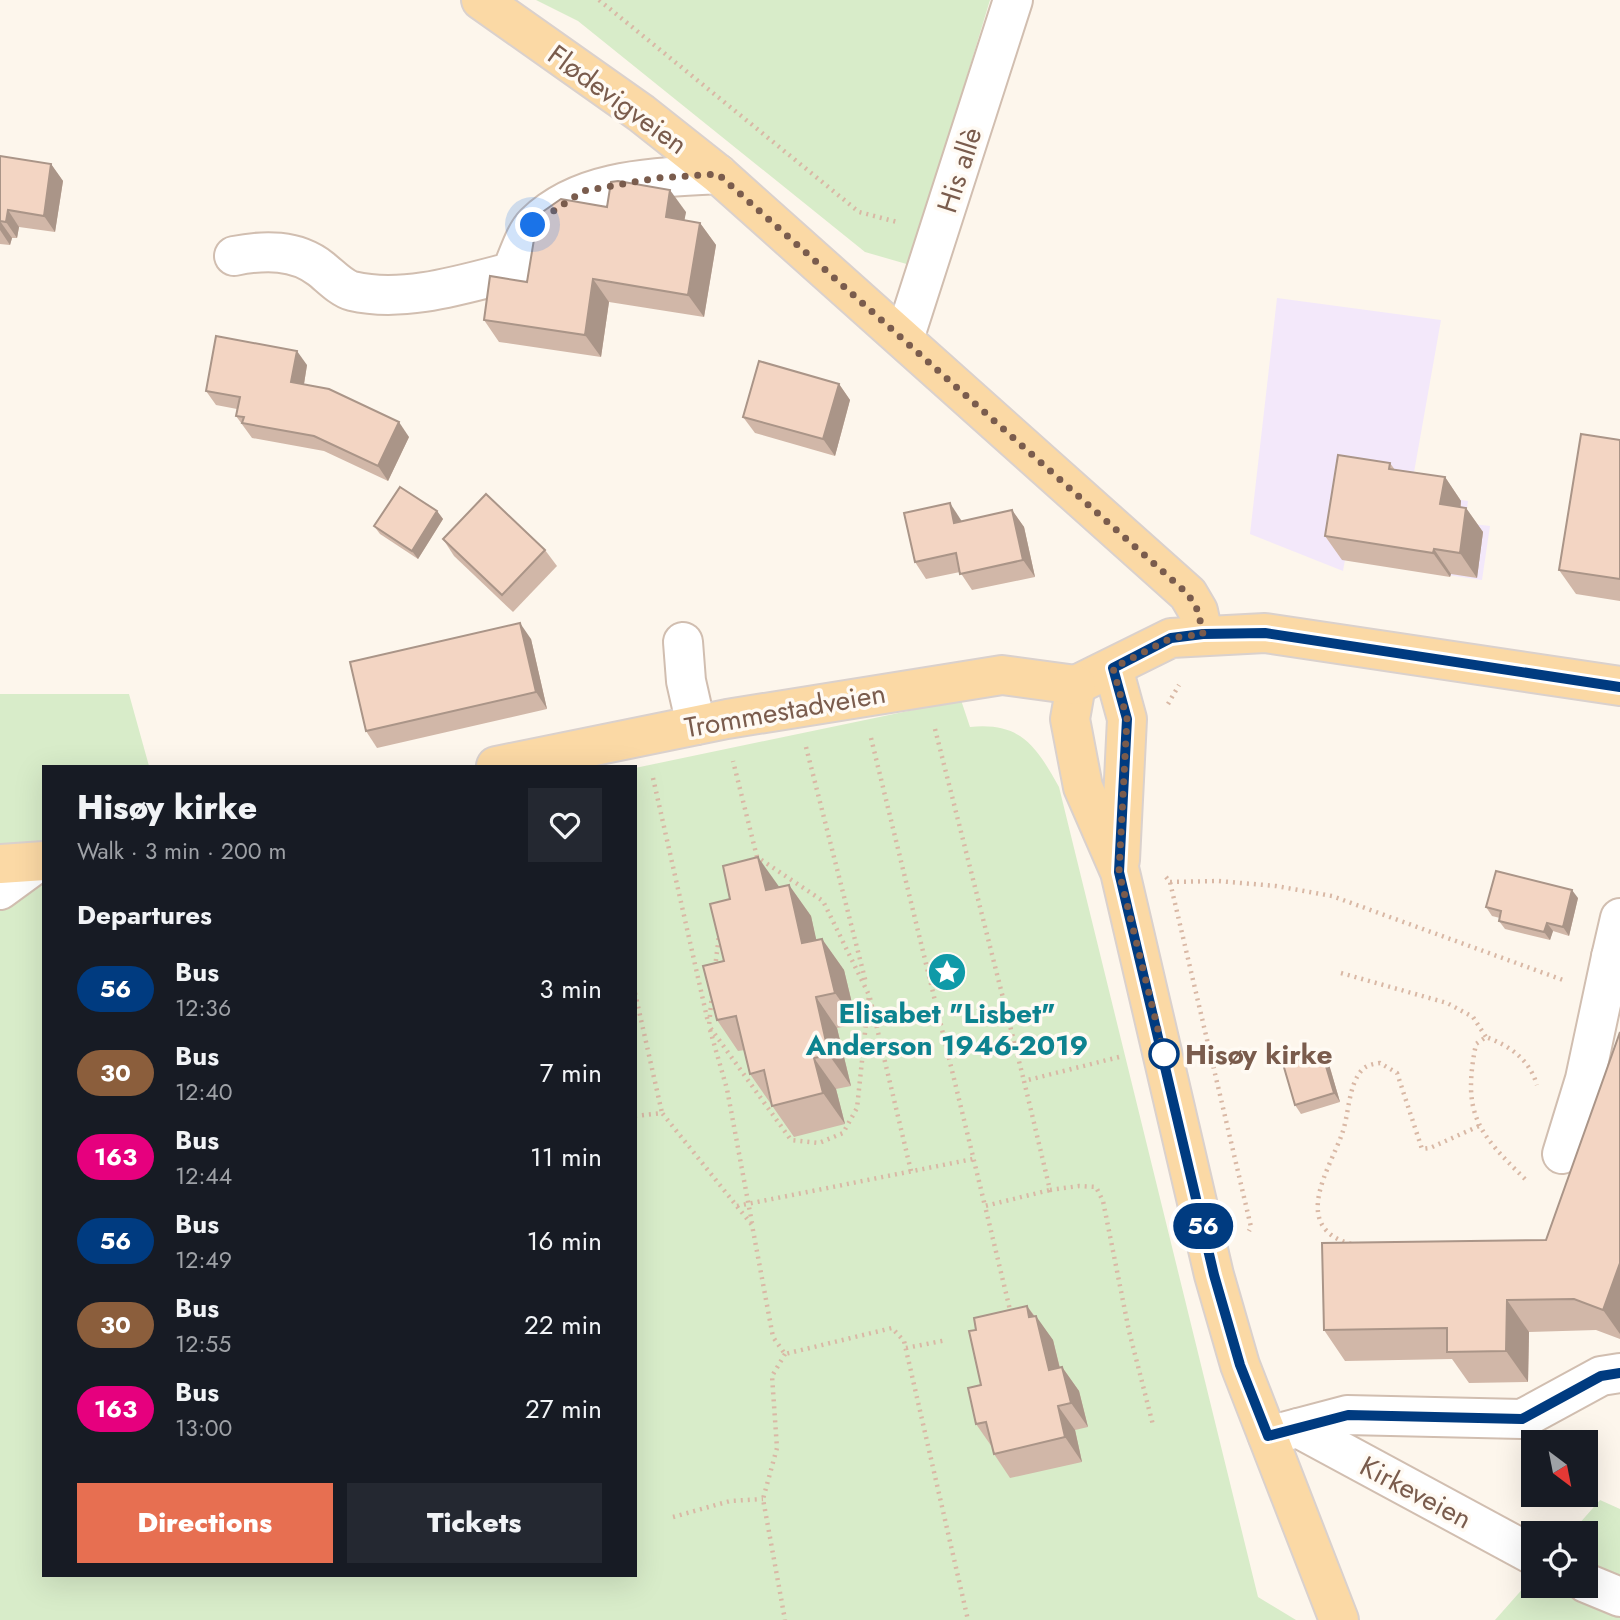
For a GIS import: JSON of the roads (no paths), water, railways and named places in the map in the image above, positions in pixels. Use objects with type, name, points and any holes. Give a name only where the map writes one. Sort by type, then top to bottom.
[{"type":"main road","name":"Flødevigveien","points":[[481,0],[641,113],[718,174],[1188,594],[1198,611],[1203,634]]},
{"type":"main road","points":[[1339,1620],[1283,1432],[1240,1365],[1214,1275],[1163,1049],[1119,872],[1080,774],[1070,719],[1076,685],[1171,638],[1203,634],[1265,633],[1620,687]]},
{"type":"main road","points":[[1113,668],[1127,719],[1119,872]]},
{"type":"main road","name":"Trommestadveien","points":[[501,765],[844,698],[1002,675],[1076,685]]},
{"type":"main road","points":[[0,864],[41,862]]},
{"type":"street","name":"His allè","points":[[904,339],[1013,0]]},
{"type":"street","points":[[234,256],[266,250],[295,256],[316,265],[347,290],[379,296],[462,285],[511,272],[533,225],[583,191],[657,178],[718,174]]},
{"type":"street","points":[[683,642],[686,681],[696,725]]},
{"type":"street","points":[[0,890],[41,862]]},
{"type":"street","points":[[1562,1154],[1585,1079],[1611,970],[1620,918]]},
{"type":"street","name":"Kirkeveien","points":[[1283,1432],[1348,1415],[1522,1419],[1601,1376],[1620,1373]]},
{"type":"street","name":"Kirkeveien","points":[[1283,1432],[1521,1549]]},
{"type":"street","points":[[1598,1588],[1620,1597]]},
{"type":"place","name":"Elisabet \"Lisbet\" Anderson 1946-2019","points":[[947,972]]},
{"type":"place","name":"Hisøy kirke","points":[[1164,1054]]}]
